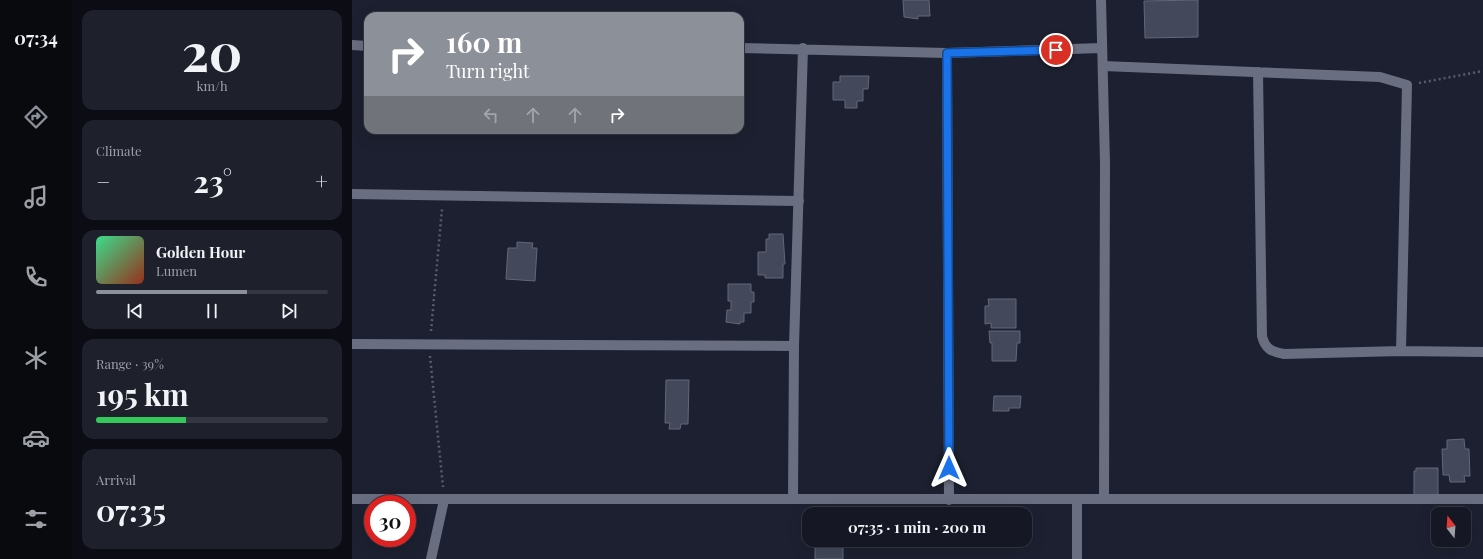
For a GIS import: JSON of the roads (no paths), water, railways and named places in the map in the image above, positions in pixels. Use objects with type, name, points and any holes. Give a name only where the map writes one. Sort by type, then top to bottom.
[{"type":"street","points":[[1101,0],[1105,235],[1104,498]]},
{"type":"street","points":[[352,45],[364,46]]},
{"type":"street","points":[[744,48],[803,48],[947,53],[1102,48]]},
{"type":"street","points":[[793,498],[794,346],[803,48]]},
{"type":"street","points":[[947,53],[950,500]]},
{"type":"street","points":[[1103,66],[1380,77],[1407,85],[1401,351]]},
{"type":"street","points":[[1258,72],[1264,343],[1267,348],[1273,352],[1284,354],[1401,351],[1483,352]]},
{"type":"street","points":[[352,194],[799,201]]},
{"type":"street","points":[[352,344],[794,346]]},
{"type":"street","points":[[352,498],[444,500],[793,498],[950,500],[1078,500],[1104,498],[1483,499]]},
{"type":"street","points":[[431,559],[444,500]]},
{"type":"street","points":[[1077,559],[1078,500]]}]
